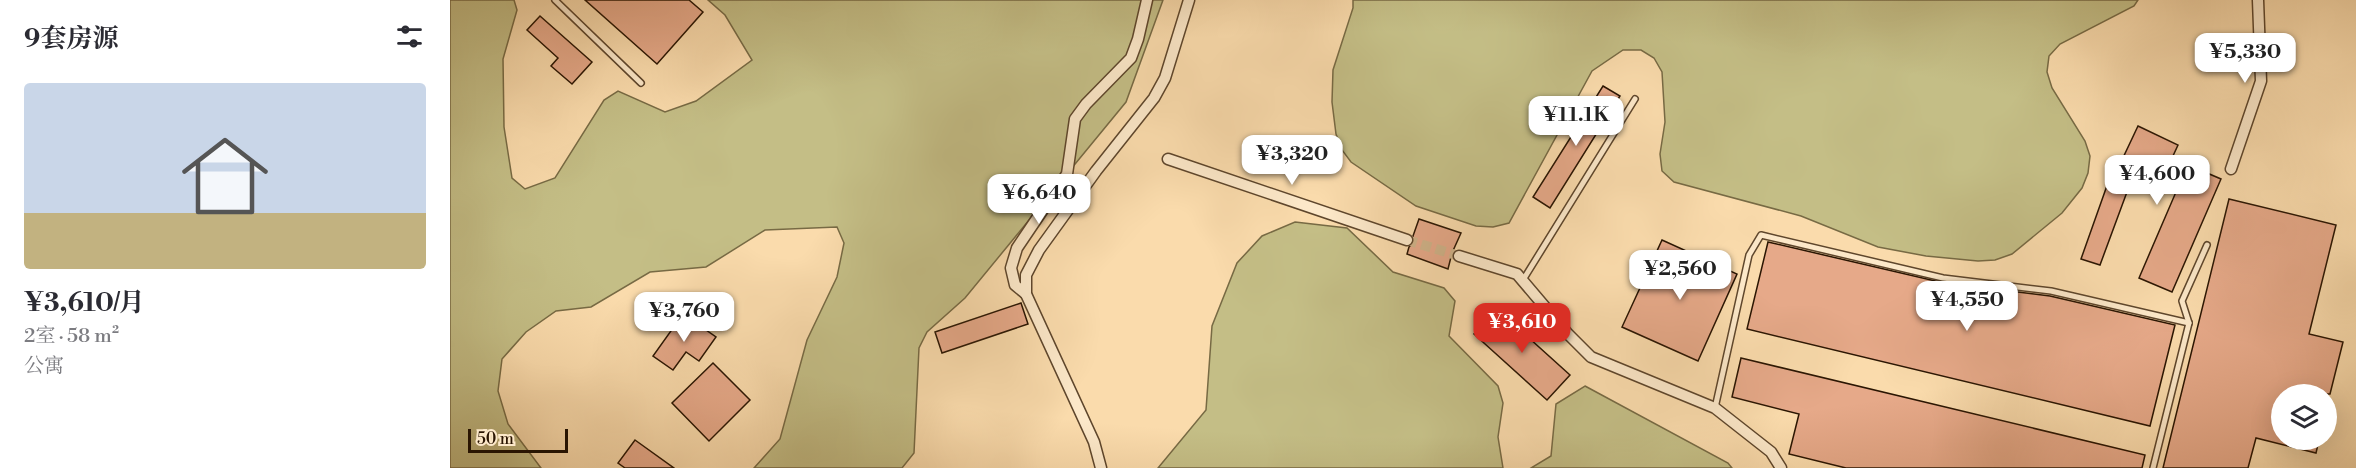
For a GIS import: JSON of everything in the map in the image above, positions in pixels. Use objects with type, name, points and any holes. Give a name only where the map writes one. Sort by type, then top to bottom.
[{"type":"street","points":[[1026,294],[1015,285],[1011,268],[1017,248],[1067,174],[1075,119],[1086,104],[1131,58],[1147,0]]},
{"type":"street","points":[[1101,468],[1094,442],[1026,294],[1026,275],[1039,250],[1096,171],[1154,98],[1165,78],[1189,0]]},
{"type":"street","points":[[2231,169],[2261,81],[2258,0]]},
{"type":"street","points":[[1168,159],[1407,240]]},
{"type":"street","points":[[1459,256],[1517,274],[1567,333],[1591,357],[1715,408],[1770,452],[1781,468]]},
{"type":"lane","points":[[555,0],[641,83]]},
{"type":"lane","points":[[1523,280],[1635,99]]},
{"type":"lane","points":[[1715,408],[1749,255],[1761,235],[1943,278],[2051,291],[2189,323]]},
{"type":"lane","points":[[2153,468],[2189,323],[2182,301],[2207,245]]},
{"type":"shaded area","points":[[450,0],[514,0],[517,10],[503,59],[504,127],[512,178],[525,189],[555,178],[604,100],[618,91],[665,112],[696,101],[752,60],[725,15],[708,0],[1163,0],[1126,102],[965,298],[927,332],[919,348],[914,453],[902,468],[754,468],[780,439],[807,340],[837,277],[844,243],[837,227],[765,230],[706,267],[650,272],[591,307],[556,311],[526,332],[502,359],[498,391],[508,424],[541,468],[450,468]]},
{"type":"shaded area","points":[[1353,0],[2138,0],[2134,6],[2060,44],[2049,56],[2047,72],[2052,88],[2085,141],[2090,156],[2088,173],[2082,188],[2062,213],[2012,254],[1995,260],[1978,261],[1926,256],[1878,247],[1801,216],[1674,182],[1662,171],[1660,154],[1665,122],[1662,72],[1654,58],[1641,50],[1623,50],[1592,71],[1509,223],[1493,227],[1476,226],[1416,206],[1351,162],[1342,150],[1336,134],[1332,102],[1333,70],[1353,8]]},
{"type":"shaded area","points":[[1295,222],[1347,228],[1393,272],[1444,288],[1455,301],[1449,336],[1498,386],[1503,403],[1498,437],[1503,468],[1158,468],[1206,410],[1212,326],[1237,263],[1262,236]]},
{"type":"shaded area","points":[[1585,386],[1728,463],[1732,468],[1531,468],[1551,456],[1556,404]]},
{"type":"building","points":[[585,0],[689,0],[703,12],[657,64]]},
{"type":"building","points":[[540,16],[592,62],[572,84],[551,66],[558,58],[527,30]]},
{"type":"building","points":[[1603,86],[1620,96],[1550,208],[1533,197]]},
{"type":"building","points":[[2138,126],[2178,145],[2172,158],[2221,179],[2172,292],[2139,278],[2176,192],[2134,173],[2100,265],[2081,259],[2109,180],[2112,181]]},
{"type":"building","points":[[2229,199],[2336,225],[2309,334],[2343,342],[2332,384],[2271,384],[2271,442],[2256,438],[2248,468],[2163,468]]},
{"type":"building","points":[[1419,219],[1461,233],[1448,269],[1407,254],[1409,247],[1414,243],[1413,236]]},
{"type":"building","points":[[1662,240],[1737,274],[1698,361],[1622,327]]},
{"type":"building","points":[[1768,242],[1944,283],[2050,296],[2175,325],[2150,426],[1747,329]]},
{"type":"building","points":[[1021,303],[1028,324],[942,353],[935,332]]},
{"type":"building","points":[[1497,309],[1570,375],[1547,400],[1474,334]]},
{"type":"building","points":[[683,314],[716,337],[699,361],[686,352],[673,370],[653,356]]},
{"type":"building","points":[[1741,358],[2145,455],[2142,468],[1846,468],[1789,454],[1799,414],[1732,397]]},
{"type":"building","points":[[713,363],[750,400],[709,441],[672,403]]},
{"type":"building","points":[[635,440],[674,468],[625,468],[618,463]]},
{"type":"tunnel","points":[[1407,240],[1459,256]]}]
